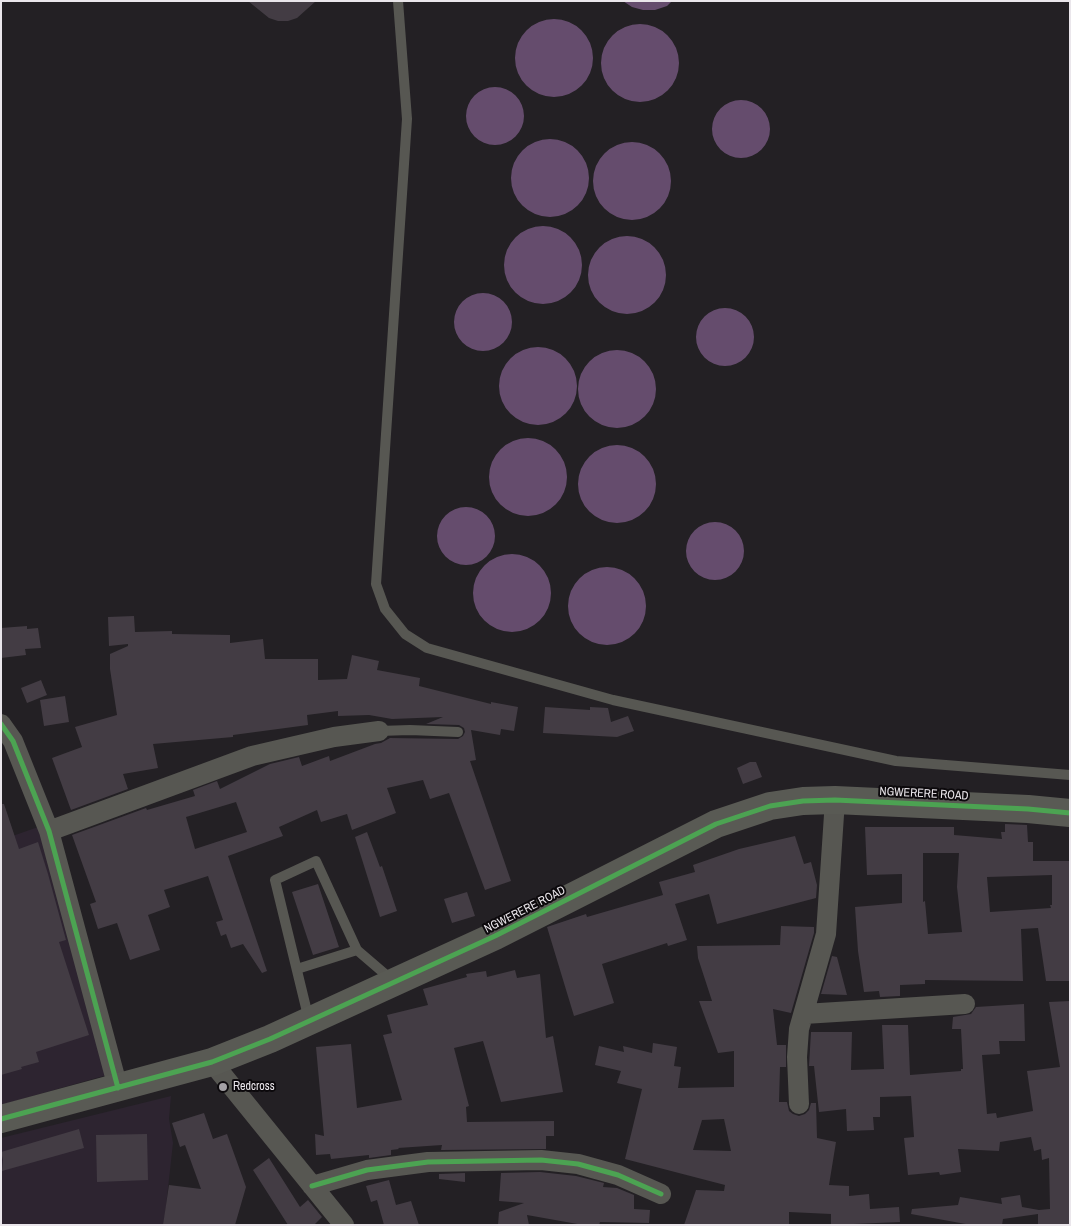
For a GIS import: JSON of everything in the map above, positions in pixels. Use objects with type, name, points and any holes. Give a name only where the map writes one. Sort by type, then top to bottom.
[{"type":"street","points":[[1,724],[13,741],[48,831],[118,1088]]},
{"type":"street","points":[[48,831],[252,756],[334,737],[379,731]]},
{"type":"street","points":[[799,1104],[797,1057],[799,1029],[826,934],[835,800]]},
{"type":"street","name":"NGWERERE ROAD","points":[[1,1119],[212,1062],[270,1039],[495,936],[716,824],[770,806],[803,801],[835,800],[1028,809],[1070,813]]},
{"type":"street","points":[[804,1014],[965,1004]]},
{"type":"street","points":[[212,1062],[344,1225]]},
{"type":"street","points":[[312,1186],[367,1170],[428,1162],[541,1160],[578,1164],[618,1175],[661,1194]]},
{"type":"lane","points":[[398,1],[407,119],[376,584],[386,609],[405,634],[427,648],[613,700],[896,761],[1070,775]]},
{"type":"lane","points":[[379,731],[458,732]]},
{"type":"lane","points":[[309,1021],[275,880],[316,861],[357,950],[394,982]]},
{"type":"lane","points":[[297,969],[357,950]]},
{"type":"shaded area","points":[[623,1],[672,1],[667,6],[655,10],[643,10],[632,7]]},
{"type":"shaded area","points":[[554,19],[569,22],[581,31],[590,43],[593,58],[590,73],[581,85],[569,94],[554,97],[539,94],[527,85],[518,73],[515,58],[518,43],[527,31],[539,22]]},
{"type":"shaded area","points":[[640,24],[655,27],[667,36],[676,48],[679,63],[676,78],[667,90],[655,99],[640,102],[625,99],[613,90],[604,78],[601,63],[604,48],[613,36],[625,27]]},
{"type":"shaded area","points":[[495,87],[511,92],[519,100],[524,116],[519,132],[511,140],[495,145],[479,140],[471,132],[466,116],[471,100],[479,92]]},
{"type":"shaded area","points":[[741,100],[757,105],[765,113],[770,129],[765,145],[757,153],[741,158],[725,153],[717,145],[712,129],[717,113],[725,105]]},
{"type":"shaded area","points":[[550,139],[565,142],[577,151],[586,163],[589,178],[586,193],[577,205],[565,214],[550,217],[535,214],[523,205],[514,193],[511,178],[514,163],[523,151],[535,142]]},
{"type":"shaded area","points":[[632,142],[647,145],[659,154],[668,166],[671,181],[668,196],[659,208],[647,217],[632,220],[617,217],[605,208],[596,196],[593,181],[596,166],[605,154],[617,145]]},
{"type":"shaded area","points":[[543,226],[558,229],[570,238],[579,250],[582,265],[579,280],[570,292],[558,301],[543,304],[528,301],[516,292],[507,280],[504,265],[507,250],[516,238],[528,229]]},
{"type":"shaded area","points":[[627,236],[642,239],[654,248],[663,260],[666,275],[663,290],[654,302],[642,311],[627,314],[612,311],[600,302],[591,290],[588,275],[591,260],[600,248],[612,239]]},
{"type":"shaded area","points":[[483,293],[499,298],[507,306],[512,322],[507,338],[499,346],[483,351],[467,346],[459,338],[454,322],[459,306],[467,298]]},
{"type":"shaded area","points":[[725,308],[741,313],[749,321],[754,337],[749,353],[741,361],[725,366],[709,361],[701,353],[696,337],[701,321],[709,313]]},
{"type":"shaded area","points":[[538,347],[553,350],[565,359],[574,371],[577,386],[574,401],[565,413],[553,422],[538,425],[523,422],[511,413],[502,401],[499,386],[502,371],[511,359],[523,350]]},
{"type":"shaded area","points":[[617,350],[632,353],[644,362],[653,374],[656,389],[653,404],[644,416],[632,425],[617,428],[602,425],[590,416],[581,404],[578,389],[581,374],[590,362],[602,353]]},
{"type":"shaded area","points":[[528,438],[543,441],[555,450],[564,462],[567,477],[564,492],[555,504],[543,513],[528,516],[513,513],[501,504],[492,492],[489,477],[492,462],[501,450],[513,441]]},
{"type":"shaded area","points":[[617,445],[632,448],[644,457],[653,469],[656,484],[653,499],[644,511],[632,520],[617,523],[602,520],[590,511],[581,499],[578,484],[581,469],[590,457],[602,448]]},
{"type":"shaded area","points":[[466,507],[482,512],[490,520],[495,536],[490,552],[482,560],[466,565],[450,560],[442,552],[437,536],[442,520],[450,512]]},
{"type":"shaded area","points":[[715,522],[731,527],[739,535],[744,551],[739,567],[731,575],[715,580],[699,575],[691,567],[686,551],[691,535],[699,527]]},
{"type":"shaded area","points":[[512,554],[527,557],[539,566],[548,578],[551,593],[548,608],[539,620],[527,629],[512,632],[497,629],[485,620],[476,608],[473,593],[476,578],[485,566],[497,557]]},
{"type":"shaded area","points":[[607,567],[622,570],[634,579],[643,591],[646,606],[643,621],[634,633],[622,642],[607,645],[592,642],[580,633],[571,621],[568,606],[571,591],[580,579],[592,570]]},
{"type":"shaded area","points":[[41,826],[107,1075],[1,1105],[1,840]]},
{"type":"shaded area","points":[[171,1096],[169,1119],[173,1143],[164,1225],[1,1225],[1,1138]]},
{"type":"building","points":[[248,1],[316,1],[297,18],[288,21],[278,21],[269,18]]},
{"type":"building","points":[[134,616],[135,632],[172,631],[172,634],[230,635],[230,643],[263,639],[265,659],[318,659],[318,680],[347,679],[352,655],[379,661],[377,670],[420,678],[419,686],[491,704],[491,702],[518,707],[514,731],[501,729],[500,735],[471,730],[476,760],[470,761],[511,881],[485,890],[449,793],[430,799],[423,780],[387,788],[396,813],[352,830],[347,814],[321,822],[317,810],[279,827],[283,836],[228,856],[267,971],[262,973],[243,944],[231,948],[226,934],[221,936],[216,922],[223,920],[208,876],[164,890],[170,907],[148,915],[160,950],[130,960],[117,923],[98,929],[90,904],[96,902],[72,835],[146,808],[147,810],[195,796],[193,790],[217,781],[220,789],[270,764],[299,757],[302,766],[329,756],[330,761],[390,738],[458,739],[465,732],[464,728],[459,725],[426,724],[443,717],[392,719],[369,715],[338,716],[338,711],[307,715],[308,725],[233,735],[233,737],[153,744],[158,768],[123,774],[128,789],[71,810],[52,758],[82,747],[75,727],[117,715],[110,669],[110,654],[128,646],[128,644],[109,646],[108,617]],"holes":[[[236,802],[247,832],[195,849],[186,817]]]},
{"type":"building","points":[[27,626],[27,629],[38,628],[41,648],[25,649],[26,655],[1,658],[1,628]]},
{"type":"building","points":[[41,680],[47,695],[27,703],[21,688]]},
{"type":"building","points":[[65,696],[69,722],[44,726],[40,700]]},
{"type":"building","points":[[545,707],[590,710],[590,707],[608,708],[611,722],[628,716],[634,731],[617,737],[543,733]]},
{"type":"building","points":[[750,762],[756,762],[762,777],[743,784],[737,768]]},
{"type":"building","points":[[1,804],[4,804],[19,849],[38,842],[66,940],[59,942],[89,1035],[36,1052],[39,1062],[1,1075]]},
{"type":"building","points":[[1005,824],[1027,825],[1028,842],[1033,842],[1033,861],[1070,861],[1070,981],[1046,981],[1038,928],[1021,929],[1023,981],[925,980],[925,984],[900,985],[900,996],[880,997],[879,991],[864,992],[858,951],[855,907],[902,903],[902,874],[867,875],[865,827],[954,827],[954,835],[1002,839],[1001,832],[1005,832]],"holes":[[[923,853],[959,853],[957,887],[962,932],[928,934],[925,901],[923,902]],[[1052,875],[1051,908],[990,912],[987,877]]]},
{"type":"building","points":[[367,832],[380,867],[382,866],[397,911],[380,917],[355,837]]},
{"type":"building","points":[[795,836],[804,864],[811,862],[817,885],[816,898],[717,924],[709,894],[675,904],[687,940],[668,946],[667,943],[602,964],[614,1003],[574,1016],[547,927],[586,914],[587,917],[663,895],[659,882],[695,872],[693,865],[739,849]]},
{"type":"building","points":[[318,884],[339,947],[313,955],[292,892]]},
{"type":"building","points":[[467,892],[475,916],[452,923],[444,899]]},
{"type":"building","points":[[781,926],[814,927],[814,933],[791,1013],[773,1009],[777,1045],[786,1045],[786,1067],[780,1067],[779,1102],[787,1102],[789,1111],[799,1116],[809,1110],[811,1103],[816,1103],[817,1138],[836,1142],[829,1185],[849,1186],[849,1196],[869,1194],[870,1209],[899,1207],[900,1222],[831,1225],[831,1214],[789,1212],[789,1225],[684,1225],[696,1190],[724,1191],[725,1185],[625,1159],[642,1089],[617,1083],[621,1071],[595,1065],[599,1046],[624,1052],[623,1046],[652,1053],[653,1043],[677,1047],[674,1066],[681,1067],[678,1088],[734,1087],[734,1051],[718,1053],[699,1001],[712,1001],[698,958],[697,946],[780,945]],"holes":[[[724,1119],[731,1151],[693,1150],[702,1120]]]},
{"type":"building","points":[[832,956],[837,957],[847,995],[821,994]]},
{"type":"building","points":[[515,970],[517,978],[540,974],[546,1038],[553,1036],[563,1092],[501,1102],[483,1041],[454,1048],[469,1106],[466,1107],[467,1122],[554,1121],[554,1136],[546,1136],[546,1149],[441,1150],[442,1145],[398,1148],[391,1150],[391,1155],[369,1158],[369,1155],[331,1159],[330,1154],[316,1155],[315,1134],[324,1136],[316,1047],[351,1044],[357,1108],[402,1100],[383,1035],[392,1033],[387,1015],[428,1005],[423,989],[467,977],[466,974],[486,971],[487,977]]},
{"type":"building","points":[[1070,1001],[1070,1225],[1038,1225],[1038,1214],[1003,1219],[1002,1225],[971,1225],[911,1214],[912,1209],[958,1205],[960,1197],[1002,1204],[1001,1198],[1020,1195],[1022,1207],[1039,1210],[1050,1209],[1049,1158],[1042,1160],[1041,1149],[1034,1151],[1031,1137],[1000,1142],[999,1151],[958,1149],[961,1172],[940,1175],[939,1172],[908,1175],[904,1138],[914,1137],[911,1096],[880,1097],[880,1117],[873,1117],[874,1130],[847,1131],[846,1109],[819,1112],[814,1066],[809,1066],[811,1032],[852,1032],[851,1070],[884,1069],[882,1025],[908,1025],[910,1075],[961,1071],[963,1069],[961,1029],[952,1029],[953,1017],[971,1014],[976,1007],[1024,1004],[1025,1041],[999,1041],[1000,1054],[982,1055],[987,1114],[996,1113],[997,1118],[1033,1111],[1027,1071],[1060,1067],[1049,1002]]},
{"type":"building","points":[[204,1113],[213,1139],[227,1134],[246,1187],[235,1225],[163,1225],[169,1185],[201,1189],[185,1145],[180,1147],[172,1123]]},
{"type":"building","points":[[79,1129],[84,1148],[2,1171],[3,1160],[1,1152]]},
{"type":"building","points":[[147,1134],[148,1180],[97,1182],[96,1135]]},
{"type":"building","points":[[269,1158],[300,1207],[308,1200],[322,1217],[314,1225],[288,1225],[253,1170]]},
{"type":"building","points":[[540,1172],[576,1176],[604,1183],[603,1187],[617,1188],[634,1195],[634,1209],[650,1210],[649,1223],[600,1222],[599,1225],[583,1225],[527,1215],[529,1225],[498,1225],[499,1212],[524,1203],[499,1201],[501,1173]]},
{"type":"building","points":[[465,1173],[465,1182],[439,1179],[439,1174]]},
{"type":"building","points":[[389,1180],[396,1205],[411,1201],[419,1225],[384,1225],[377,1200],[371,1202],[366,1186]]},
{"type":"cycle path","points":[[1,724],[13,741],[49,831],[118,1088]]},
{"type":"cycle path","points":[[1,1119],[212,1062],[270,1039],[495,936],[716,824],[770,806],[803,801],[835,800],[1028,809],[1070,813]]},
{"type":"cycle path","points":[[312,1186],[367,1170],[428,1162],[541,1160],[578,1164],[618,1175],[661,1194]]},
{"type":"place","name":"Redcross","points":[[223,1087]]}]
